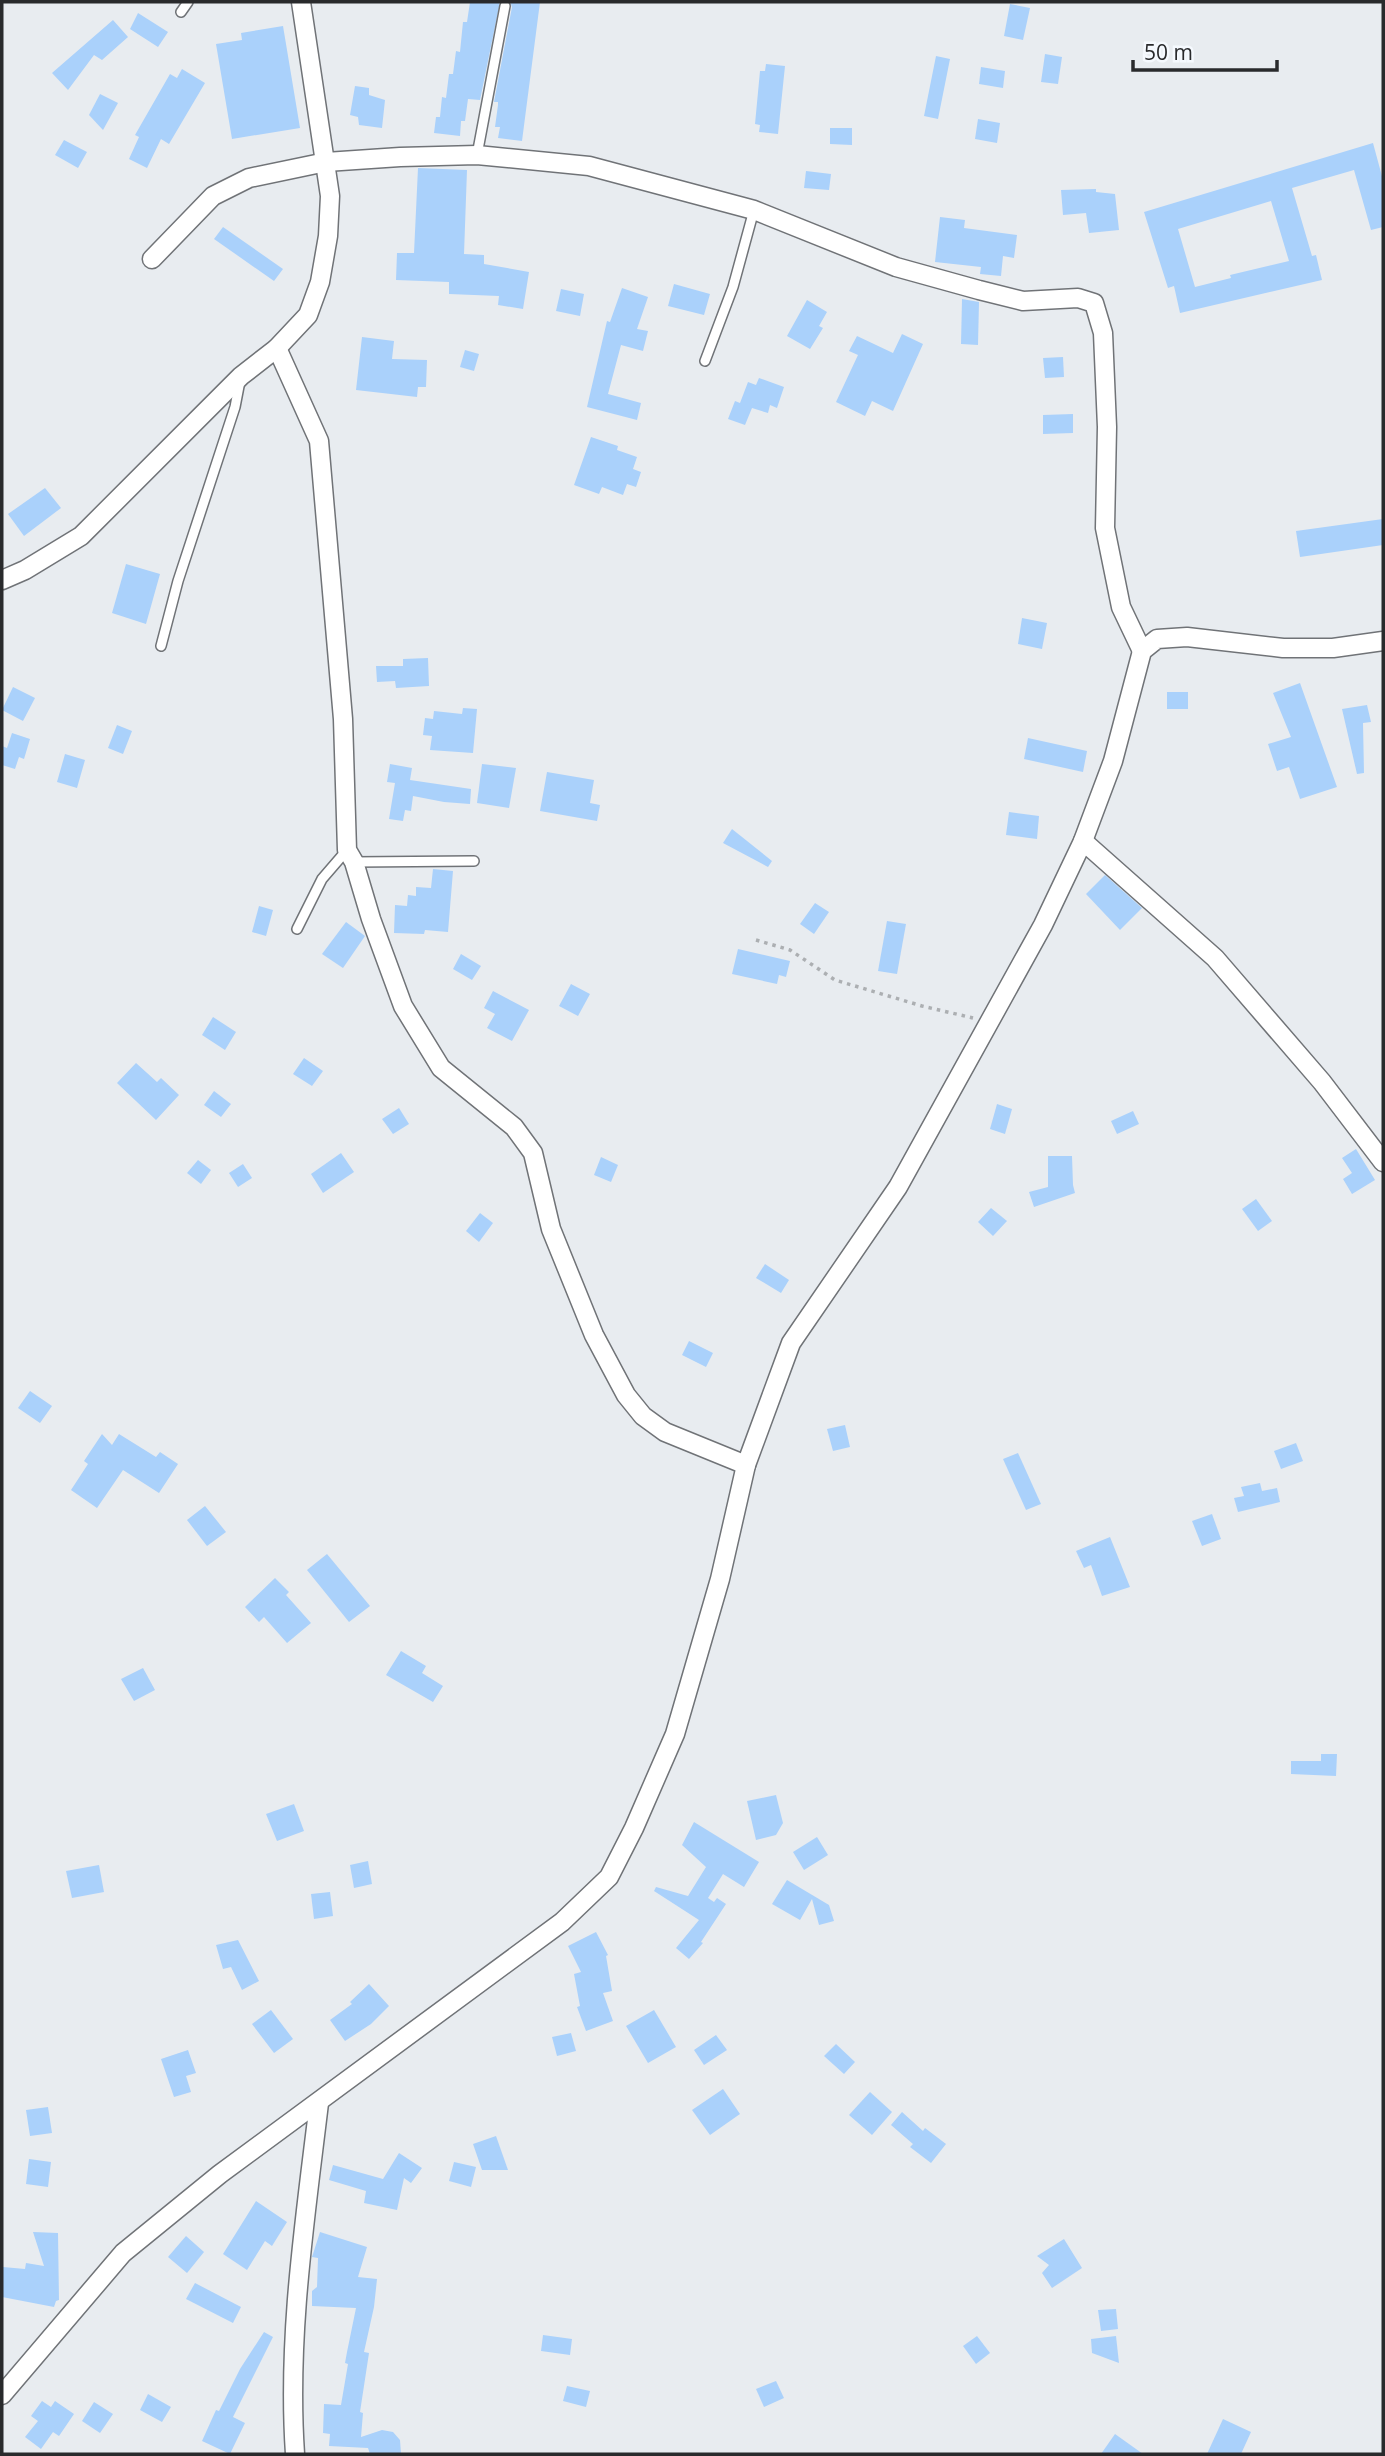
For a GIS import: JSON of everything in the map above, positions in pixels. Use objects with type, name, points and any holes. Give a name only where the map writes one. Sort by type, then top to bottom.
[{"type":"street","points":[[2,580],[26,570],[81,536],[240,376],[278,348],[308,314],[320,282],[328,236],[330,196],[301,2]]},
{"type":"street","points":[[152,259],[213,196],[249,178],[327,162],[477,155],[589,166],[754,210],[896,267],[979,290],[1023,301],[1078,298],[1094,303],[1103,334],[1107,427],[1105,528],[1121,607],[1142,651]]},
{"type":"street","points":[[278,348],[319,441],[341,693],[350,856],[404,1006],[441,1068],[514,1127],[533,1153],[551,1229],[594,1335],[626,1395],[643,1416],[665,1432],[746,1465]]},
{"type":"street","points":[[2,2395],[123,2253],[220,2174],[562,1922],[609,1877],[634,1828],[675,1734],[720,1579],[746,1465],[791,1343],[898,1187],[1043,925],[1083,841],[1114,761],[1142,651],[1157,639],[1188,636],[1283,649],[1332,648],[1383,641]]},
{"type":"street","points":[[1083,841],[1215,958],[1322,1082],[1383,1162]]},
{"type":"street","points":[[295,2454],[292,2406],[293,2347],[319,2103]]},
{"type":"lane","points":[[181,12],[188,2]]},
{"type":"lane","points":[[477,155],[505,6]]},
{"type":"lane","points":[[705,361],[733,287],[754,210]]},
{"type":"lane","points":[[161,646],[178,581],[236,407],[240,376]]},
{"type":"lane","points":[[297,929],[322,879],[350,856],[474,861]]},
{"type":"path","points":[[756,940],[790,950],[835,980],[922,1006],[989,1022]]},
{"type":"building","points":[[470,2],[500,2],[480,100],[468,99],[465,121],[461,121],[460,136],[434,133],[436,117],[440,117],[442,97],[446,98],[449,74],[453,74],[456,51],[460,52],[463,22],[467,22]]},
{"type":"building","points":[[510,2],[540,2],[522,141],[498,138],[500,127],[495,127],[498,102],[494,102],[512,7]]},
{"type":"building","points":[[1010,4],[1030,8],[1023,40],[1004,36]]},
{"type":"building","points":[[138,13],[168,32],[158,47],[130,29]]},
{"type":"building","points":[[113,20],[128,37],[102,60],[94,55],[68,90],[52,73]]},
{"type":"building","points":[[283,26],[300,128],[232,139],[216,44],[242,40],[241,33]]},
{"type":"building","points":[[1045,54],[1062,57],[1058,84],[1041,82]]},
{"type":"building","points":[[936,56],[950,59],[938,119],[924,116]]},
{"type":"building","points":[[766,64],[785,66],[778,134],[759,132],[760,125],[755,124],[760,71],[765,71]]},
{"type":"building","points":[[981,67],[1005,71],[1003,88],[979,84]]},
{"type":"building","points":[[182,69],[205,83],[169,144],[161,139],[147,168],[129,159],[139,137],[135,135],[170,74],[177,78]]},
{"type":"building","points":[[355,86],[369,88],[369,95],[385,100],[382,128],[359,125],[358,117],[350,115]]},
{"type":"building","points":[[100,94],[118,103],[103,130],[89,115]]},
{"type":"building","points":[[978,119],[1000,123],[997,143],[975,139]]},
{"type":"building","points":[[830,128],[852,128],[852,145],[830,144]]},
{"type":"building","points":[[64,140],[87,152],[78,168],[55,155]]},
{"type":"building","points":[[1373,143],[1383,180],[1383,227],[1371,230],[1354,170],[1292,188],[1322,280],[1180,313],[1174,286],[1168,288],[1144,212]],"holes":[[[1271,201],[1289,261],[1230,275],[1231,278],[1195,287],[1178,229]]]},
{"type":"building","points":[[418,168],[467,170],[464,254],[484,255],[484,264],[529,272],[523,309],[498,305],[499,296],[449,294],[449,282],[396,280],[397,253],[414,253]]},
{"type":"building","points":[[806,171],[831,174],[829,190],[804,188]]},
{"type":"building","points":[[1096,189],[1096,192],[1115,194],[1119,230],[1089,233],[1086,213],[1063,215],[1061,190]]},
{"type":"building","points":[[940,217],[965,220],[964,228],[1017,235],[1014,258],[1003,256],[1001,276],[980,274],[981,267],[935,262]]},
{"type":"building","points":[[223,227],[283,269],[274,281],[214,239]]},
{"type":"building","points":[[674,284],[710,294],[704,315],[668,306]]},
{"type":"building","points":[[622,288],[648,297],[637,329],[648,331],[643,351],[621,345],[608,394],[641,403],[637,420],[587,407],[607,321],[610,322]]},
{"type":"building","points":[[561,289],[584,294],[580,316],[556,311]]},
{"type":"building","points":[[962,299],[979,302],[978,345],[961,344]]},
{"type":"building","points":[[807,300],[827,312],[819,326],[823,328],[810,349],[787,336]]},
{"type":"building","points":[[902,334],[923,344],[893,411],[872,401],[865,416],[836,402],[858,355],[849,351],[857,336],[893,353]]},
{"type":"building","points":[[362,337],[394,341],[392,359],[427,360],[426,387],[418,387],[417,397],[356,390]]},
{"type":"building","points":[[465,350],[479,354],[474,371],[460,367]]},
{"type":"building","points":[[1063,357],[1064,377],[1045,378],[1043,358]]},
{"type":"building","points":[[759,378],[784,387],[777,408],[770,405],[768,413],[752,408],[745,425],[728,419],[735,401],[740,403],[748,382],[756,385]]},
{"type":"building","points":[[1073,414],[1073,433],[1043,434],[1043,415]]},
{"type":"building","points":[[591,437],[618,446],[617,450],[637,457],[633,469],[641,472],[636,487],[627,484],[623,495],[602,487],[599,494],[574,485]]},
{"type":"building","points":[[45,488],[61,508],[24,536],[8,514]]},
{"type":"building","points":[[1383,519],[1383,545],[1300,557],[1296,531]]},
{"type":"building","points":[[126,564],[160,574],[146,624],[112,613]]},
{"type":"building","points":[[1022,618],[1047,623],[1042,649],[1018,644]]},
{"type":"building","points":[[428,658],[429,686],[396,688],[395,681],[377,682],[376,666],[403,666],[403,659]]},
{"type":"building","points":[[1300,683],[1337,787],[1300,799],[1289,767],[1277,771],[1268,744],[1291,737],[1273,693]]},
{"type":"building","points":[[13,687],[35,698],[23,721],[2,710]]},
{"type":"building","points":[[1167,692],[1188,692],[1188,709],[1167,709]]},
{"type":"building","points":[[1367,705],[1371,722],[1363,723],[1364,773],[1357,774],[1342,709]]},
{"type":"building","points":[[463,708],[477,709],[473,753],[430,750],[432,736],[423,735],[425,718],[433,719],[434,711],[462,714]]},
{"type":"building","points":[[117,725],[132,731],[123,754],[108,748]]},
{"type":"building","points":[[12,733],[30,739],[24,759],[19,757],[15,769],[2,765],[2,746],[7,748]]},
{"type":"building","points":[[1028,738],[1087,751],[1083,772],[1024,759]]},
{"type":"building","points":[[65,754],[85,760],[77,788],[57,782]]},
{"type":"building","points":[[390,764],[412,768],[410,780],[471,789],[470,804],[413,796],[411,811],[405,810],[403,821],[389,819],[395,783],[387,782]]},
{"type":"building","points":[[482,764],[516,768],[509,808],[477,803]]},
{"type":"building","points":[[547,772],[594,780],[590,803],[600,805],[597,821],[540,811]]},
{"type":"building","points":[[1009,812],[1039,816],[1037,839],[1006,835]]},
{"type":"building","points":[[732,829],[772,861],[768,867],[723,843]]},
{"type":"building","points":[[433,869],[453,871],[448,932],[425,930],[424,934],[394,933],[395,905],[407,906],[408,895],[416,896],[416,887],[431,888]]},
{"type":"building","points":[[1105,875],[1142,908],[1120,930],[1086,894]]},
{"type":"building","points":[[815,903],[829,912],[814,934],[800,924]]},
{"type":"building","points":[[259,906],[273,910],[266,936],[252,932]]},
{"type":"building","points":[[887,921],[906,924],[897,974],[878,971]]},
{"type":"building","points":[[346,922],[365,936],[343,968],[322,954]]},
{"type":"building","points":[[738,949],[790,961],[786,977],[779,975],[777,984],[732,974]]},
{"type":"building","points":[[461,954],[481,966],[472,980],[453,969]]},
{"type":"building","points":[[571,984],[590,994],[578,1016],[559,1006]]},
{"type":"building","points":[[493,991],[529,1010],[512,1041],[487,1028],[495,1014],[484,1008]]},
{"type":"building","points":[[213,1017],[236,1032],[225,1050],[202,1035]]},
{"type":"building","points":[[304,1058],[323,1071],[312,1086],[293,1074]]},
{"type":"building","points":[[136,1063],[157,1082],[161,1078],[179,1095],[156,1120],[117,1083]]},
{"type":"building","points":[[214,1091],[231,1104],[221,1117],[204,1105]]},
{"type":"building","points":[[997,1104],[1012,1109],[1005,1134],[990,1129]]},
{"type":"building","points":[[399,1108],[409,1124],[393,1134],[382,1119]]},
{"type":"building","points":[[1133,1111],[1139,1124],[1117,1134],[1111,1121]]},
{"type":"building","points":[[1356,1149],[1375,1180],[1352,1194],[1343,1179],[1352,1173],[1342,1158]]},
{"type":"building","points":[[341,1153],[354,1172],[323,1193],[311,1174]]},
{"type":"building","points":[[1048,1156],[1072,1156],[1075,1193],[1034,1207],[1029,1192],[1048,1187]]},
{"type":"building","points":[[601,1157],[618,1165],[611,1182],[594,1175]]},
{"type":"building","points":[[198,1160],[211,1170],[201,1184],[187,1173]]},
{"type":"building","points":[[243,1164],[252,1178],[238,1187],[229,1173]]},
{"type":"building","points":[[1256,1199],[1272,1221],[1258,1231],[1242,1209]]},
{"type":"building","points":[[991,1208],[1007,1221],[993,1236],[978,1222]]},
{"type":"building","points":[[480,1213],[493,1223],[479,1242],[466,1231]]},
{"type":"building","points":[[765,1264],[789,1280],[781,1293],[756,1278]]},
{"type":"building","points":[[689,1341],[713,1353],[706,1367],[682,1355]]},
{"type":"building","points":[[30,1391],[52,1406],[40,1423],[18,1408]]},
{"type":"building","points":[[845,1425],[850,1447],[833,1451],[827,1429]]},
{"type":"building","points":[[102,1434],[112,1445],[119,1434],[156,1457],[160,1452],[178,1464],[159,1493],[123,1470],[97,1508],[71,1490],[88,1464],[84,1461]]},
{"type":"building","points":[[1296,1443],[1303,1461],[1281,1469],[1274,1451]]},
{"type":"building","points":[[1018,1453],[1041,1504],[1026,1510],[1003,1459]]},
{"type":"building","points":[[1260,1483],[1262,1491],[1277,1488],[1280,1502],[1238,1512],[1234,1498],[1244,1496],[1241,1487]]},
{"type":"building","points":[[205,1506],[226,1532],[207,1546],[187,1520]]},
{"type":"building","points":[[1212,1514],[1221,1539],[1202,1546],[1192,1521]]},
{"type":"building","points":[[1110,1537],[1130,1587],[1102,1596],[1091,1565],[1084,1568],[1076,1551]]},
{"type":"building","points":[[327,1554],[370,1606],[349,1622],[307,1570]]},
{"type":"building","points":[[275,1578],[289,1592],[286,1595],[311,1623],[287,1643],[264,1617],[259,1622],[245,1607]]},
{"type":"building","points":[[401,1651],[426,1666],[422,1673],[443,1686],[433,1702],[386,1675]]},
{"type":"building","points":[[143,1668],[155,1690],[134,1701],[121,1679]]},
{"type":"building","points":[[1321,1754],[1337,1754],[1336,1776],[1291,1774],[1291,1761],[1321,1761]]},
{"type":"building","points":[[776,1795],[783,1823],[776,1835],[756,1840],[747,1801]]},
{"type":"building","points":[[294,1804],[304,1831],[277,1841],[266,1814]]},
{"type":"building","points":[[694,1822],[759,1862],[744,1887],[723,1874],[708,1898],[714,1902],[717,1898],[726,1904],[701,1942],[703,1943],[689,1959],[676,1948],[699,1920],[654,1891],[656,1887],[688,1896],[706,1867],[682,1845]]},
{"type":"building","points":[[817,1837],[828,1855],[804,1870],[793,1852]]},
{"type":"building","points":[[368,1861],[372,1884],[354,1888],[350,1865]]},
{"type":"building","points":[[99,1865],[104,1892],[72,1898],[66,1871]]},
{"type":"building","points":[[787,1880],[829,1905],[834,1921],[819,1925],[812,1899],[800,1920],[772,1904]]},
{"type":"building","points":[[330,1892],[333,1916],[314,1919],[311,1894]]},
{"type":"building","points":[[596,1932],[608,1955],[612,1991],[603,1993],[613,2021],[586,2031],[577,2007],[580,2006],[574,1974],[581,1972],[568,1946]]},
{"type":"building","points":[[238,1940],[259,1981],[242,1990],[231,1967],[223,1969],[216,1945]]},
{"type":"building","points":[[369,1984],[389,2006],[371,2024],[345,2041],[330,2020],[352,2004],[350,2002]]},
{"type":"building","points":[[271,2010],[293,2039],[274,2053],[252,2024]]},
{"type":"building","points":[[654,2010],[676,2047],[648,2063],[626,2026]]},
{"type":"building","points":[[571,2033],[576,2051],[557,2056],[552,2037]]},
{"type":"building","points":[[716,2035],[727,2050],[704,2065],[694,2050]]},
{"type":"building","points":[[836,2044],[855,2062],[844,2074],[824,2056]]},
{"type":"building","points":[[188,2050],[196,2073],[186,2076],[191,2092],[174,2097],[161,2059]]},
{"type":"building","points":[[723,2089],[740,2114],[710,2135],[692,2110]]},
{"type":"building","points":[[870,2092],[892,2112],[872,2135],[849,2115]]},
{"type":"building","points":[[48,2107],[52,2133],[30,2136],[26,2110]]},
{"type":"building","points":[[902,2112],[923,2131],[925,2128],[946,2144],[931,2163],[910,2147],[913,2144],[891,2125]]},
{"type":"building","points":[[496,2136],[508,2170],[482,2170],[473,2144]]},
{"type":"building","points":[[399,2153],[422,2168],[411,2183],[404,2178],[397,2210],[364,2203],[366,2191],[329,2180],[333,2165],[383,2179]]},
{"type":"building","points":[[29,2159],[51,2162],[48,2187],[26,2184]]},
{"type":"building","points":[[454,2162],[476,2167],[471,2187],[449,2181]]},
{"type":"building","points":[[256,2201],[287,2222],[272,2246],[265,2241],[247,2270],[223,2254]]},
{"type":"building","points":[[33,2232],[58,2233],[59,2300],[54,2307],[2,2297],[3,2267],[25,2269],[26,2263],[44,2266]]},
{"type":"building","points":[[320,2232],[367,2247],[358,2277],[377,2279],[364,2352],[369,2353],[360,2412],[363,2413],[361,2437],[382,2430],[393,2432],[400,2440],[401,2454],[370,2454],[368,2448],[329,2446],[330,2434],[323,2433],[324,2404],[341,2405],[348,2364],[345,2363],[356,2308],[312,2306],[312,2291],[317,2287],[318,2258],[312,2257]]},
{"type":"building","points":[[186,2236],[204,2252],[187,2273],[168,2257]]},
{"type":"building","points":[[1064,2239],[1082,2268],[1052,2288],[1042,2273],[1049,2265],[1037,2256]]},
{"type":"building","points":[[195,2283],[241,2307],[233,2323],[186,2299]]},
{"type":"building","points":[[1116,2309],[1118,2329],[1101,2331],[1098,2310]]},
{"type":"building","points":[[264,2332],[273,2337],[233,2417],[245,2423],[230,2454],[202,2441],[216,2410],[219,2411],[240,2369]]},
{"type":"building","points":[[543,2335],[572,2339],[570,2355],[541,2351]]},
{"type":"building","points":[[977,2336],[990,2353],[976,2364],[963,2346]]},
{"type":"building","points":[[1116,2336],[1119,2363],[1092,2353],[1091,2339]]},
{"type":"building","points":[[776,2381],[784,2398],[764,2407],[756,2389]]},
{"type":"building","points":[[567,2386],[590,2391],[586,2407],[563,2401]]},
{"type":"building","points":[[148,2394],[171,2407],[162,2422],[140,2410]]},
{"type":"building","points":[[42,2401],[51,2407],[55,2401],[74,2414],[59,2436],[53,2432],[41,2449],[25,2437],[38,2421],[31,2416]]},
{"type":"building","points":[[94,2402],[113,2414],[100,2433],[82,2421]]},
{"type":"building","points":[[1223,2419],[1251,2432],[1241,2454],[1207,2454]]},
{"type":"building","points":[[1115,2434],[1143,2454],[1101,2454]]}]
